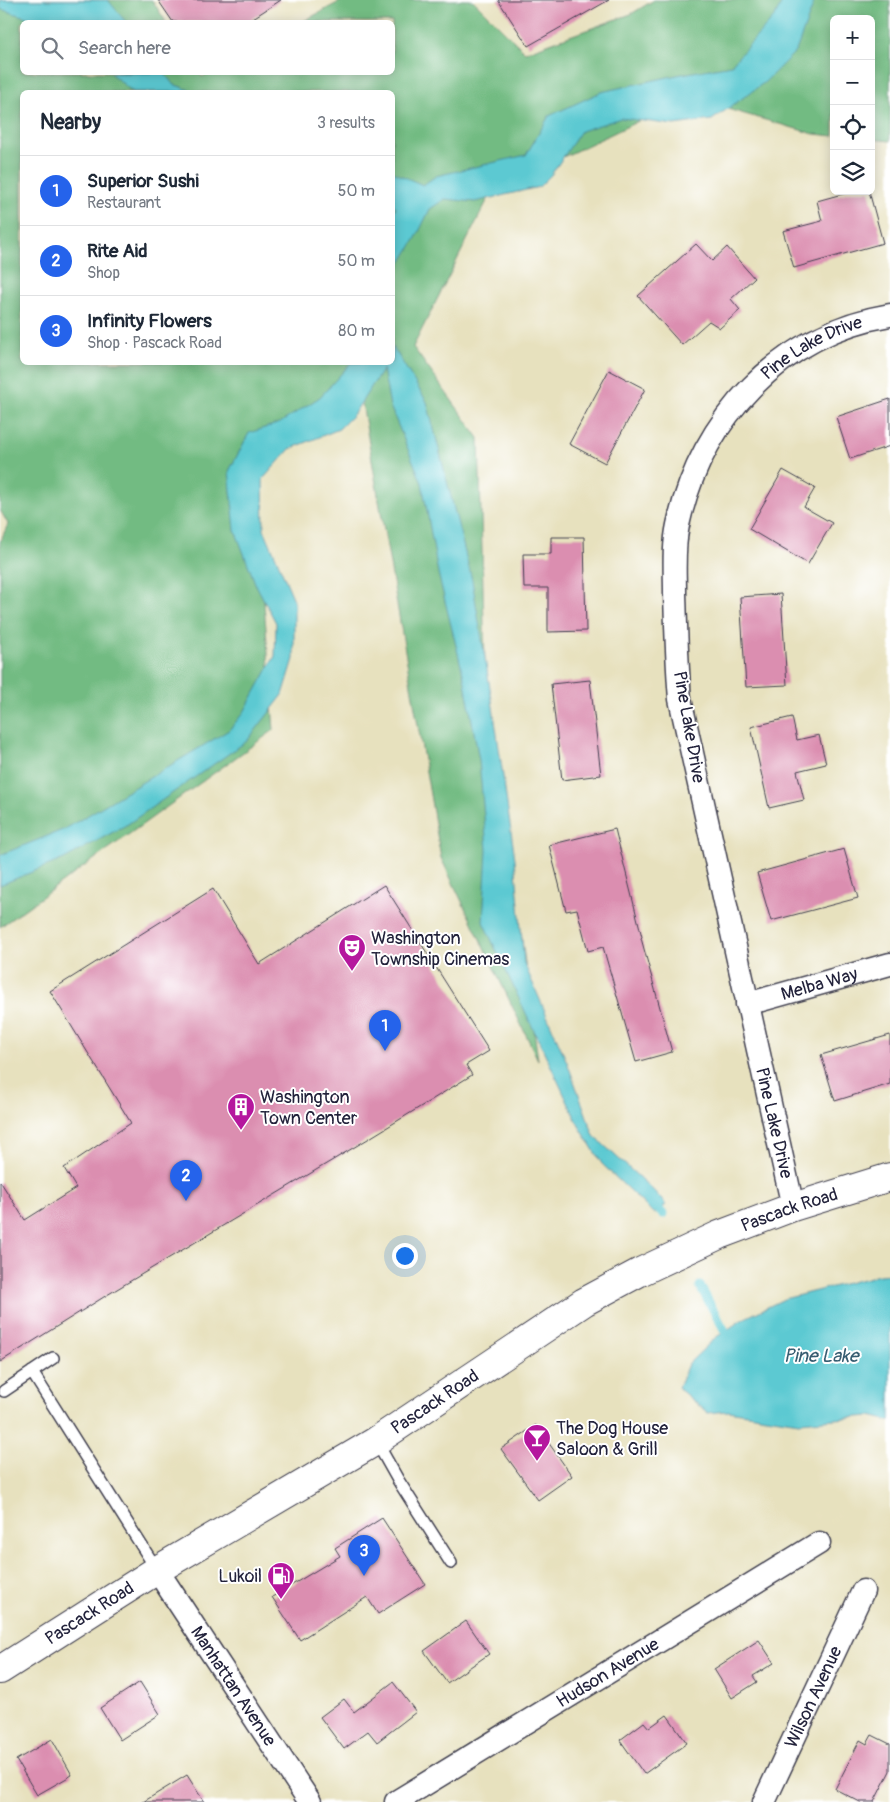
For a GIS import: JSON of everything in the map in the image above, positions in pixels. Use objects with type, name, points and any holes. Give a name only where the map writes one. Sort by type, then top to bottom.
[{"type":"street","name":"Pine Lake Drive","points":[[793,1207],[680,699],[676,647],[674,553],[678,526],[690,482],[708,444],[734,406],[766,372],[800,348],[838,329],[871,318],[890,315]]},
{"type":"street","name":"Melba Way","points":[[748,1004],[890,964]]},
{"type":"street","name":"Pascack Road","points":[[0,1670],[157,1570],[376,1441],[584,1302],[640,1272],[719,1235],[793,1207],[890,1178]]},
{"type":"street","name":"Hudson Avenue","points":[[396,1802],[819,1543]]},
{"type":"street","name":"Manhattan Avenue","points":[[157,1570],[310,1802]]},
{"type":"street","name":"Wilson Avenue","points":[[764,1802],[863,1591]]},
{"type":"lane","points":[[4,1391],[53,1358]]},
{"type":"lane","points":[[32,1372],[157,1570]]},
{"type":"lane","points":[[376,1441],[398,1480],[451,1563]]},
{"type":"green space","points":[[0,0],[152,0],[165,20],[20,20],[20,75],[201,75],[202,77],[206,75],[395,75],[395,20],[306,20],[343,0],[473,0],[525,52],[631,14],[654,0],[890,0],[890,141],[875,139],[875,15],[830,15],[830,136],[814,134],[710,104],[649,116],[492,191],[413,347],[479,438],[485,662],[538,1060],[441,858],[357,374],[253,465],[274,730],[0,927],[0,542],[8,524],[0,510]]},
{"type":"water","points":[[0,0],[108,0],[124,20],[36,20],[0,9]]},
{"type":"water","points":[[783,0],[815,0],[796,51],[765,82],[712,120],[674,125],[621,118],[581,131],[551,175],[539,187],[475,202],[445,199],[430,209],[416,238],[395,273],[395,173],[423,185],[436,176],[526,155],[549,116],[601,92],[731,65],[775,16]]},
{"type":"water","points":[[112,75],[166,75],[173,84],[190,90],[131,90]]},
{"type":"water","points":[[395,350],[427,402],[472,580],[515,859],[524,963],[567,1062],[594,1136],[654,1191],[666,1205],[654,1214],[602,1164],[579,1126],[483,922],[487,850],[479,760],[465,682],[438,573],[422,483],[390,406],[383,369],[353,415],[339,429],[290,449],[263,479],[264,529],[294,600],[294,659],[283,695],[247,741],[128,824],[64,859],[0,885],[0,855],[65,829],[229,730],[244,712],[275,656],[276,623],[255,583],[235,530],[229,471],[249,433],[280,423],[320,397],[349,365],[395,365]]},
{"type":"water","name":"Pine Lake","points":[[890,1274],[890,1421],[870,1416],[799,1422],[728,1411],[708,1413],[678,1388],[688,1364],[715,1338],[743,1319],[784,1299],[879,1275]]},
{"type":"building","points":[[158,0],[281,0],[250,20],[172,20]]},
{"type":"building","points":[[498,0],[609,0],[528,46]]},
{"type":"building","points":[[839,195],[870,195],[883,243],[794,268],[783,231],[822,221],[817,201]]},
{"type":"building","points":[[696,244],[712,261],[727,247],[754,278],[731,299],[740,310],[720,328],[709,321],[682,345],[638,296]]},
{"type":"building","points":[[609,370],[645,389],[605,463],[569,444]]},
{"type":"building","points":[[890,399],[890,446],[850,459],[836,417]]},
{"type":"building","points":[[783,470],[815,488],[804,507],[832,523],[808,564],[749,529]]},
{"type":"building","points":[[551,537],[584,537],[586,631],[548,632],[548,588],[524,588],[523,554],[551,554]]},
{"type":"building","points":[[781,594],[787,685],[746,687],[740,597]]},
{"type":"building","points":[[590,680],[601,775],[562,780],[551,684]]},
{"type":"building","points":[[792,717],[797,740],[819,735],[826,764],[797,771],[804,800],[769,808],[751,727]]},
{"type":"building","points":[[615,829],[641,938],[672,1052],[636,1062],[603,947],[588,951],[577,909],[566,911],[549,845]]},
{"type":"building","points":[[844,849],[858,898],[771,921],[757,873]]},
{"type":"building","name":"Washington Town Center","points":[[384,885],[489,1051],[466,1065],[472,1075],[107,1295],[0,1362],[0,1181],[25,1220],[76,1188],[64,1168],[131,1123],[50,991],[213,889],[259,964]]},
{"type":"building","points":[[890,1035],[890,1084],[835,1101],[821,1055]]},
{"type":"building","name":"The Dog House Saloon & Grill","points":[[536,1425],[572,1476],[538,1500],[501,1449]]},
{"type":"building","points":[[382,1518],[425,1584],[378,1614],[367,1597],[300,1640],[272,1597],[340,1556],[335,1548]]},
{"type":"building","points":[[466,1621],[489,1654],[447,1683],[424,1651]]},
{"type":"building","points":[[759,1640],[774,1663],[753,1676],[757,1682],[732,1698],[714,1669]]},
{"type":"building","points":[[140,1682],[160,1714],[120,1740],[100,1708]]},
{"type":"building","points":[[393,1682],[416,1712],[377,1742],[368,1731],[344,1749],[320,1717],[344,1699],[354,1712]]},
{"type":"building","points":[[667,1715],[687,1743],[644,1774],[620,1740],[644,1722],[649,1728]]},
{"type":"building","points":[[872,1735],[890,1744],[890,1771],[874,1802],[860,1802],[835,1789],[860,1740],[867,1744]]},
{"type":"building","points":[[52,1739],[72,1775],[37,1795],[16,1760]]},
{"type":"building","points":[[187,1775],[204,1802],[143,1802]]},
{"type":"waterway","points":[[652,1201],[663,1214]]},
{"type":"waterway","points":[[700,1286],[725,1331]]},
{"type":"place","name":"Washington Township Cinemas","points":[[352,972]]},
{"type":"place","name":"Superior Sushi","points":[[385,1051]]},
{"type":"place","name":"Washington Town Center","points":[[241,1131]]},
{"type":"place","name":"Rite Aid","points":[[186,1201]]},
{"type":"place","name":"The Dog House Saloon & Grill","points":[[537,1462]]},
{"type":"place","name":"Infinity Flowers","points":[[364,1576]]},
{"type":"place","name":"Lukoil","points":[[281,1600]]}]
